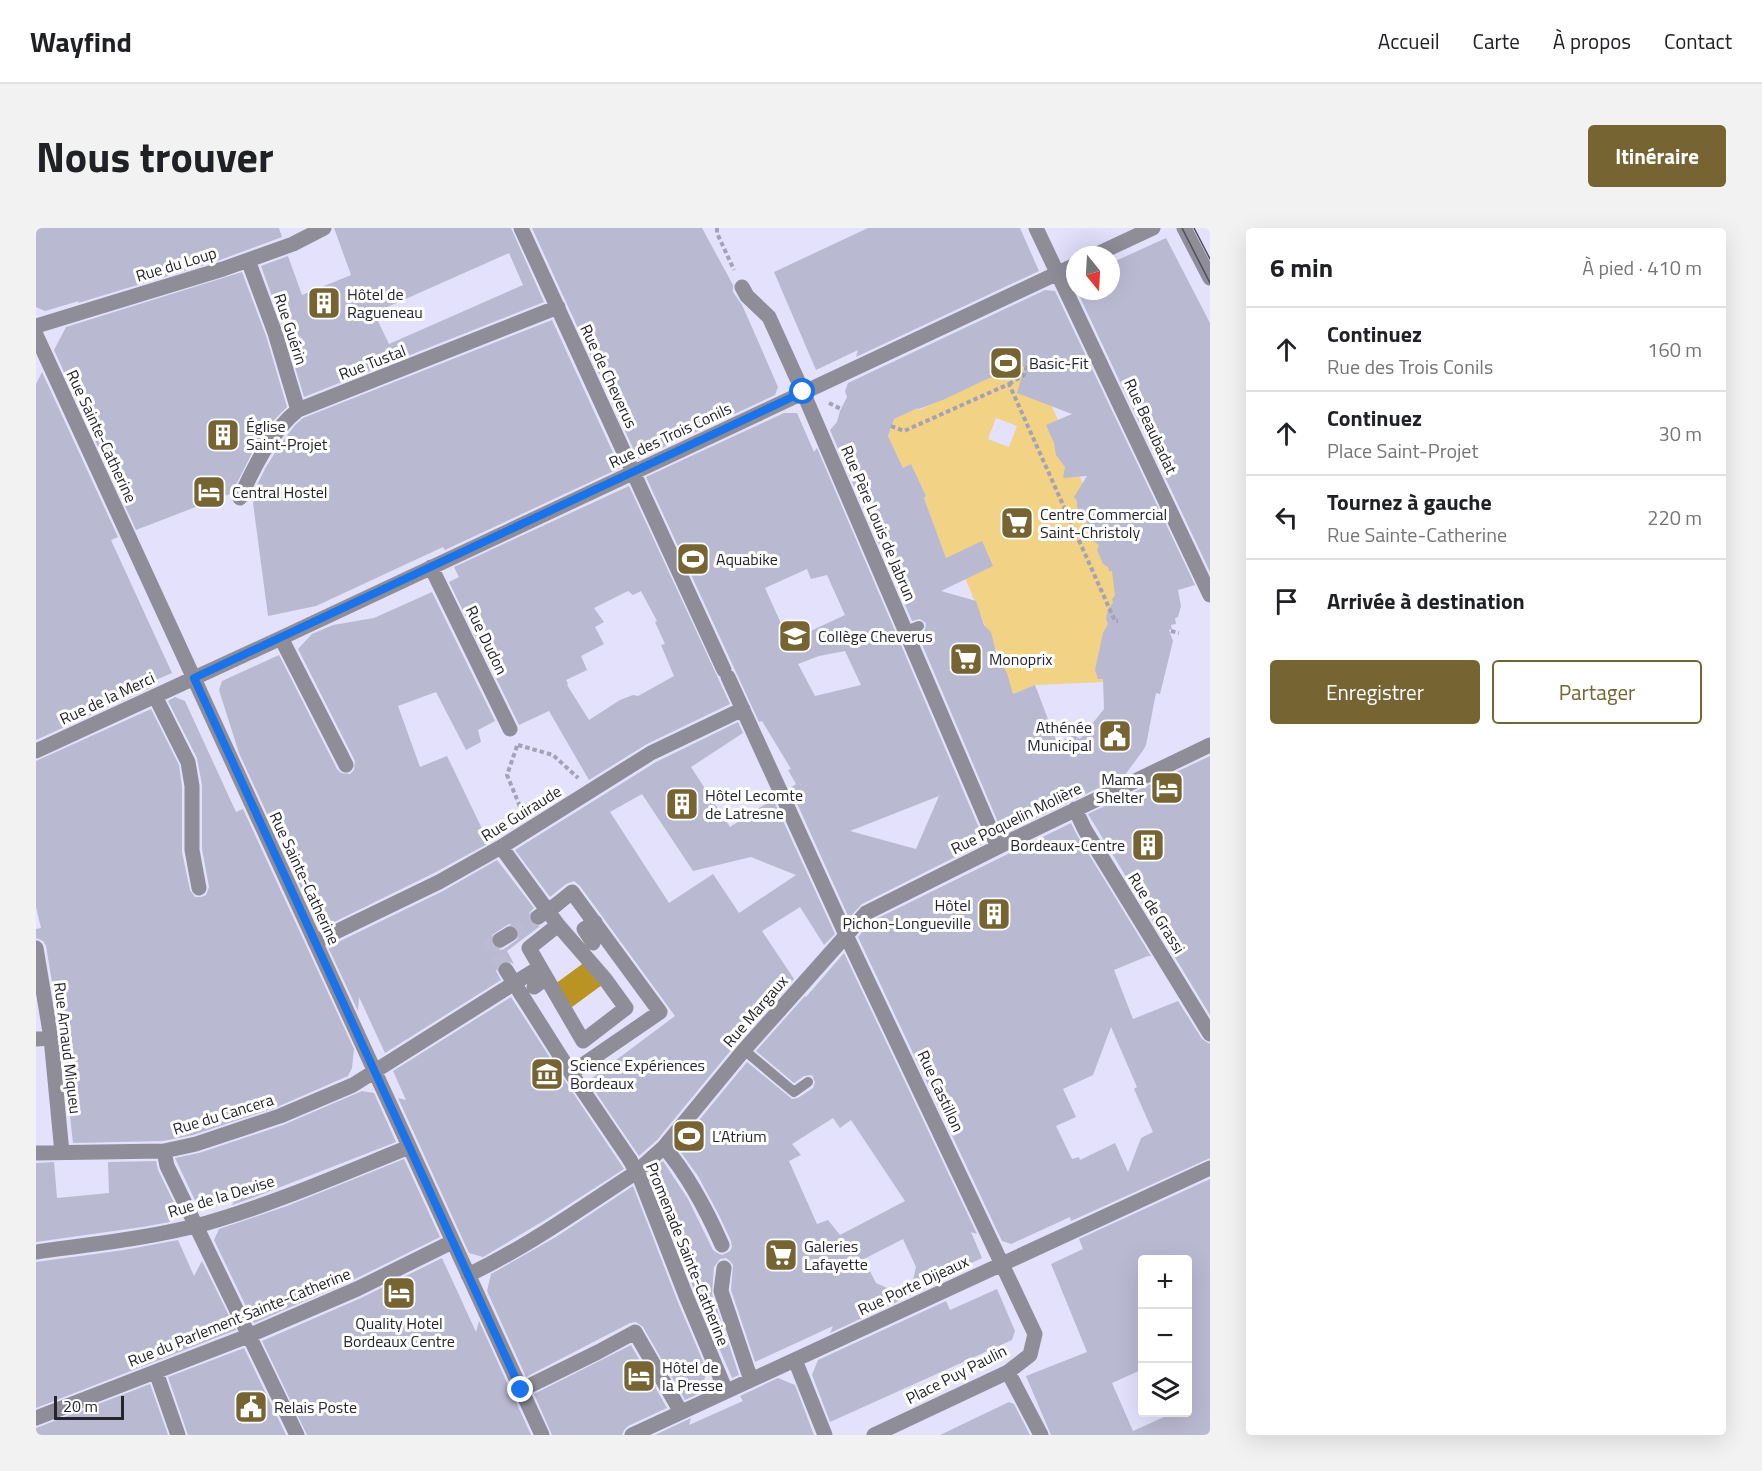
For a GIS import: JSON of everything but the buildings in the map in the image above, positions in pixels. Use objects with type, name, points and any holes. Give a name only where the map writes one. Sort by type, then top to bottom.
[{"type":"street","name":"Rue du Loup","points":[[36,326],[224,269],[293,244],[324,228]]},
{"type":"street","name":"Rue de Cheverus","points":[[521,228],[846,935]]},
{"type":"street","name":"Rue Beaubadat","points":[[1036,228],[1210,595]]},
{"type":"street","points":[[1114,246],[1153,228]]},
{"type":"street","points":[[1184,228],[1210,278]]},
{"type":"street","name":"Rue Guérin","points":[[248,260],[275,333],[298,410]]},
{"type":"street","name":"Rue des Trois Conils","points":[[281,638],[1066,269]]},
{"type":"street","name":"Rue Père Louis de Jabrun","points":[[742,287],[747,296],[769,317],[912,628],[998,847]]},
{"type":"street","name":"Rue Tustal","points":[[240,498],[250,476],[285,420],[298,410],[558,308]]},
{"type":"street","name":"Rue Sainte-Catherine","points":[[36,335],[542,1435]]},
{"type":"street","name":"Rue Dudon","points":[[431,567],[510,729]]},
{"type":"street","points":[[281,638],[346,765]]},
{"type":"street","name":"Rue de la Merci","points":[[36,751],[281,638]]},
{"type":"street","points":[[155,696],[188,762],[192,786],[192,850],[199,888]]},
{"type":"street","name":"Rue Guiraude","points":[[315,942],[439,882],[501,847],[651,753],[743,710]]},
{"type":"street","name":"Rue Poquelin Molière","points":[[846,935],[866,913],[1210,745]]},
{"type":"street","name":"Rue de Grassi","points":[[1075,809],[1085,831],[1210,1034]]},
{"type":"street","name":"Promenade Sainte-Catherine","points":[[501,847],[558,925],[610,976],[626,1008],[583,1041],[535,982],[506,970]]},
{"type":"street","points":[[538,917],[572,892],[660,1012],[571,1073]]},
{"type":"street","points":[[593,943],[584,929],[595,922]]},
{"type":"street","name":"Promenade Sainte-Catherine","points":[[558,925],[529,948],[548,1035],[571,1073],[643,1164],[686,1296],[726,1391]]},
{"type":"street","name":"Rue Margaux","points":[[468,1275],[553,1227],[643,1164],[846,935]]},
{"type":"street","name":"Rue Castillon","points":[[846,935],[1002,1264]]},
{"type":"street","name":"Rue Arnaud Miqueu","points":[[36,948],[44,1039],[62,1153]]},
{"type":"street","name":"Rue du Cancera","points":[[36,1154],[164,1151],[195,1144],[280,1116],[353,1085],[451,1025],[535,982]]},
{"type":"street","points":[[548,1035],[554,1018]]},
{"type":"street","name":"Rue de la Devise","points":[[36,1252],[195,1226],[256,1208],[409,1147]]},
{"type":"street","points":[[164,1151],[167,1166],[195,1226],[297,1435]]},
{"type":"street","points":[[643,1164],[695,1192],[722,1245]]},
{"type":"street","name":"Rue Porte Dijeaux","points":[[632,1435],[1210,1168]]},
{"type":"street","name":"Rue du Parlement Sainte-Catherine","points":[[36,1418],[248,1336],[357,1289],[452,1242]]},
{"type":"street","name":"Place Puy Paulin","points":[[874,1435],[1008,1372],[1030,1354],[1035,1334],[1002,1264]]},
{"type":"street","points":[[724,1268],[721,1291],[751,1380]]},
{"type":"street","points":[[521,1390],[635,1332],[681,1412]]},
{"type":"street","points":[[795,1360],[825,1435]]},
{"type":"street","points":[[156,1372],[178,1435]]},
{"type":"street","points":[[1008,1372],[1041,1435]]},
{"type":"lane","points":[[744,1050],[794,1092],[808,1082]]},
{"type":"path","points":[[717,228],[717,233],[742,287]]},
{"type":"path","points":[[891,426],[904,431],[1010,384],[1024,375],[1029,360]]},
{"type":"path","points":[[1010,384],[1115,621],[1118,621]]},
{"type":"path","points":[[1171,631],[1179,633]]},
{"type":"path","points":[[520,820],[521,809],[507,775],[517,745],[553,755],[583,783],[588,792]]},
{"type":"shaded area","points":[[1013,364],[1042,365],[1048,398],[1058,420],[1056,422],[1120,569],[1104,682],[1035,685],[1011,695],[997,650],[965,578],[954,580],[924,498],[926,496],[911,465],[903,468],[888,436],[894,419],[918,408],[920,410]],"holes":[[[996,418],[1017,426],[1009,447],[988,439]]]},
{"type":"shaded area","points":[[585,962],[602,985],[572,1007],[555,984]]},
{"type":"tunnel","points":[[510,934],[538,917]]},
{"type":"tunnel","points":[[500,940],[490,946],[506,970]]},
{"type":"tram line","points":[[1182,228],[1210,283]]},
{"type":"tram line","points":[[1194,228],[1210,259]]},
{"type":"place","name":"Hôtel de Ragueneau","points":[[324,303]]},
{"type":"place","name":"Basic-Fit","points":[[1006,363]]},
{"type":"place","name":"Église Saint-Projet","points":[[223,435]]},
{"type":"place","name":"Central Hostel","points":[[209,492]]},
{"type":"place","name":"Centre Commercial Saint-Christoly","points":[[1017,523]]},
{"type":"place","name":"Aquabike","points":[[693,559]]},
{"type":"place","name":"Collège Cheverus","points":[[795,636]]},
{"type":"place","name":"Monoprix","points":[[966,659]]},
{"type":"place","name":"Athénée Municipal","points":[[1115,736]]},
{"type":"place","name":"Mama Shelter","points":[[1167,788]]},
{"type":"place","name":"Hôtel Lecomte de Latresne","points":[[682,804]]},
{"type":"place","name":"Bordeaux-Centre","points":[[1148,845]]},
{"type":"place","name":"Hôtel Pichon-Longueville","points":[[994,914]]},
{"type":"place","name":"Science Expériences Bordeaux","points":[[547,1074]]},
{"type":"place","name":"L’Atrium","points":[[689,1136]]},
{"type":"place","name":"Galeries Lafayette","points":[[781,1255]]},
{"type":"place","name":"Quality Hotel Bordeaux Centre","points":[[399,1293]]},
{"type":"place","name":"Hôtel de la Presse","points":[[639,1376]]},
{"type":"place","name":"Relais Poste","points":[[251,1407]]},
{"type":"route","points":[[521,1390],[194,678],[803,392]]}]
